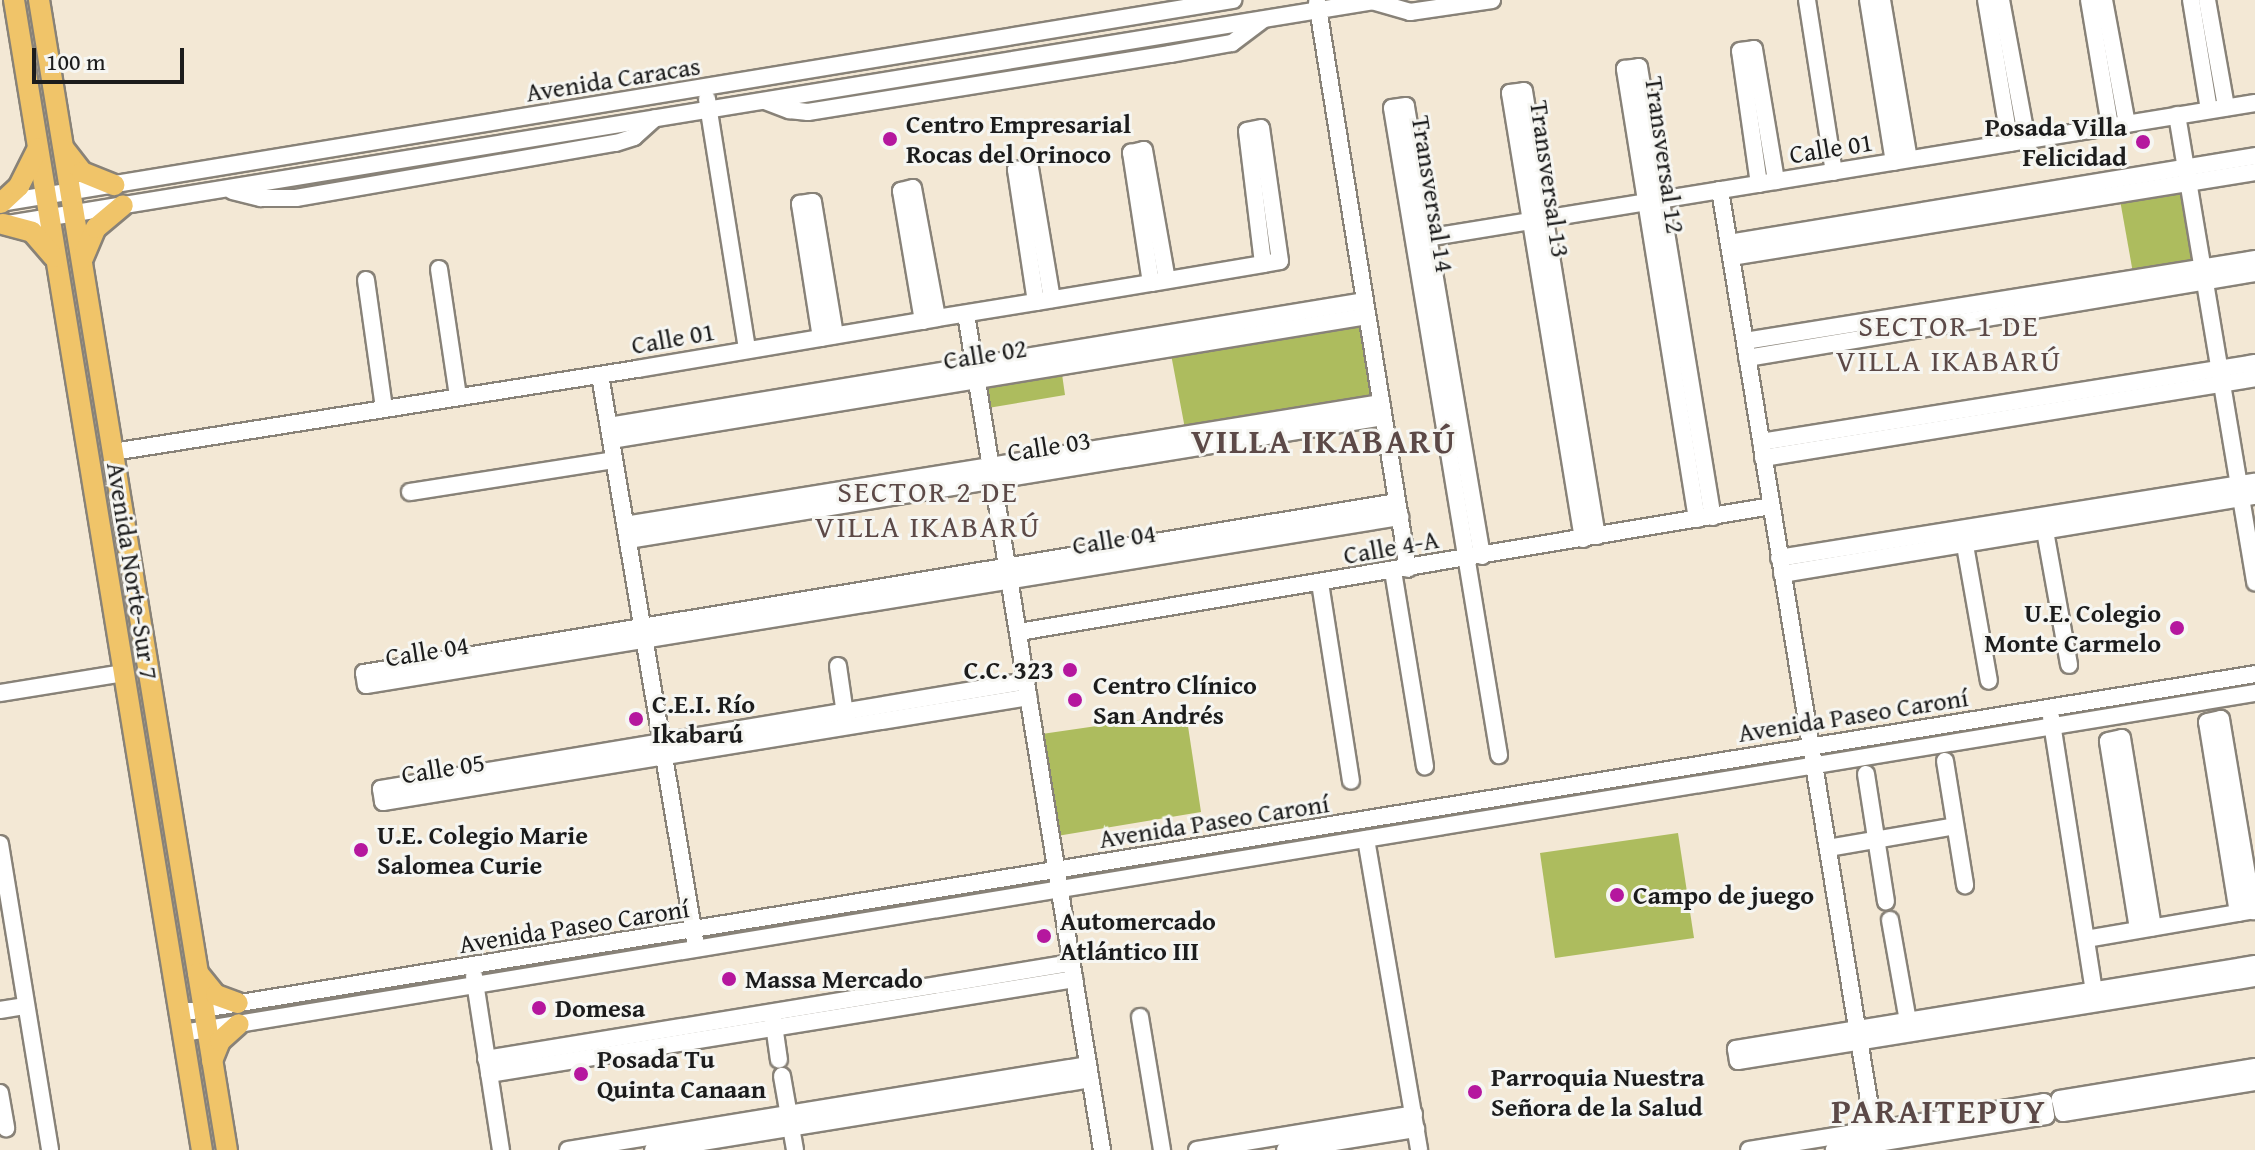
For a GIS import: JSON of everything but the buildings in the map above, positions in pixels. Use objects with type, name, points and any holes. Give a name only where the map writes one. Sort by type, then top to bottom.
[{"type":"main road","name":"Avenida Norte-Sur 7","points":[[14,0],[202,1150]]},
{"type":"main road","name":"Avenida Norte-Sur 7","points":[[39,0],[227,1150]]},
{"type":"main road","points":[[0,203],[19,186],[38,148]]},
{"type":"main road","points":[[64,148],[82,172],[115,185]]},
{"type":"main road","points":[[82,262],[96,228],[123,205]]},
{"type":"main road","points":[[2,225],[32,232],[57,261]]},
{"type":"main road","points":[[197,970],[216,995],[238,1014],[212,1061]]},
{"type":"street","name":"Avenida Caracas","points":[[2,225],[48,206],[71,192],[1233,0]]},
{"type":"street","name":"Avenida Caracas","points":[[0,203],[48,206],[74,213],[1262,19],[1318,5],[1376,1],[1410,12],[1492,0]]},
{"type":"street","points":[[1807,0],[1834,172]]},
{"type":"street","points":[[1868,0],[1902,161]]},
{"type":"street","points":[[1882,0],[1902,161]]},
{"type":"street","points":[[1986,0],[2018,141]]},
{"type":"street","points":[[2001,0],[2018,141]]},
{"type":"street","points":[[2089,0],[2118,125]]},
{"type":"street","points":[[2104,0],[2118,125]]},
{"type":"street","points":[[2191,0],[2218,109]]},
{"type":"street","points":[[2207,0],[2218,109]]},
{"type":"street","points":[[1318,5],[1398,509],[1401,570],[1425,766]]},
{"type":"street","points":[[1759,184],[1740,51],[1754,49],[1776,181]]},
{"type":"street","name":"Transversal 12","points":[[1654,201],[1625,69],[1639,67],[1654,201],[1705,518]]},
{"type":"street","points":[[705,88],[747,350]]},
{"type":"street","name":"Transversal 13","points":[[1538,220],[1510,93],[1524,91],[1538,220],[1590,538]]},
{"type":"street","name":"Calle 01","points":[[1422,239],[2255,103]]},
{"type":"street","name":"Transversal 14","points":[[1422,239],[1392,108],[1406,106],[1422,239],[1475,557],[1499,755]]},
{"type":"street","points":[[2177,115],[2221,376],[2247,490],[2255,583]]},
{"type":"street","points":[[1261,128],[1272,263],[1247,131],[1261,128]]},
{"type":"street","points":[[1144,150],[1159,282],[1131,153],[1144,150]]},
{"type":"street","points":[[1730,250],[2187,175],[2255,156]]},
{"type":"street","points":[[1030,168],[1044,301],[1016,170],[1030,168]]},
{"type":"street","points":[[2187,175],[2255,172]]},
{"type":"street","points":[[913,188],[930,319],[901,191],[913,188]]},
{"type":"street","points":[[1720,190],[1876,1141]]},
{"type":"street","points":[[813,202],[828,337],[800,204],[813,202]]},
{"type":"street","points":[[2204,275],[2255,259]]},
{"type":"street","name":"Calle 01","points":[[113,452],[1272,263]]},
{"type":"street","points":[[439,269],[458,396]]},
{"type":"street","points":[[1746,350],[2204,275],[2255,273]]},
{"type":"street","points":[[366,280],[384,408]]},
{"type":"street","name":"Calle 02","points":[[610,433],[1365,308]]},
{"type":"street","points":[[966,314],[1102,1150]]},
{"type":"street","points":[[1762,450],[2221,376],[2255,363]]},
{"type":"street","points":[[600,375],[696,949]]},
{"type":"street","points":[[2221,376],[2255,378]]},
{"type":"street","name":"Calle 03","points":[[626,532],[1382,410]]},
{"type":"street","points":[[410,492],[614,460]]},
{"type":"street","points":[[1780,566],[2041,526],[2247,490]]},
{"type":"street","name":"Calle 4-A","points":[[1019,632],[1771,506]]},
{"type":"street","name":"Calle 04","points":[[643,633],[366,685],[364,673],[643,633],[1398,509]]},
{"type":"street","points":[[2041,526],[2069,665]]},
{"type":"street","points":[[1963,536],[1989,681]]},
{"type":"street","points":[[1320,583],[1351,781]]},
{"type":"street","points":[[838,666],[846,719]]},
{"type":"street","points":[[0,693],[123,673]]},
{"type":"street","name":"Avenida Paseo Caroní","points":[[183,1033],[207,1029],[238,1014],[472,966],[2255,674]]},
{"type":"street","name":"Calle 05","points":[[663,749],[383,802],[381,789],[663,749],[1028,689]]},
{"type":"street","name":"Avenida Paseo Caroní","points":[[179,1013],[204,1009],[238,1014],[474,984],[2255,693]]},
{"type":"street","points":[[2049,708],[2095,997]]},
{"type":"street","points":[[2221,719],[2249,911],[2207,722],[2221,719]]},
{"type":"street","points":[[2122,738],[2146,928],[2108,741],[2122,738]]},
{"type":"street","points":[[1945,761],[1965,885]]},
{"type":"street","points":[[1866,774],[1886,901]]},
{"type":"street","points":[[1828,848],[1955,826]]},
{"type":"street","points":[[1366,839],[1419,1150]]},
{"type":"street","points":[[0,844],[50,1150]]},
{"type":"street","points":[[2086,939],[2249,911]]},
{"type":"street","points":[[1890,920],[1908,1021]]},
{"type":"street","points":[[2255,964],[2095,997],[1859,1036],[1738,1061],[1736,1049],[1859,1036],[1908,1021],[2095,997],[2255,978]]},
{"type":"street","points":[[472,966],[501,1150]]},
{"type":"street","points":[[488,1066],[1073,971]]},
{"type":"street","points":[[0,1010],[26,1006]]},
{"type":"street","points":[[1140,1017],[1162,1150]]},
{"type":"street","points":[[773,1020],[795,1150]]},
{"type":"street","points":[[2255,1067],[2060,1099],[2063,1113],[2255,1082]]},
{"type":"street","points":[[568,1150],[651,1146],[1089,1072]]},
{"type":"street","points":[[0,1093],[10,1127]]},
{"type":"street","points":[[1749,1150],[1876,1141],[2046,1116],[2044,1102],[1876,1141],[1834,1150]]},
{"type":"street","points":[[1197,1150],[1261,1145],[1415,1121]]},
{"type":"street","points":[[1285,1150],[1415,1121]]},
{"type":"green space","points":[[2184,190],[2195,264],[2133,273],[2120,200]]},
{"type":"green space","points":[[1364,301],[1383,417],[1186,434],[1170,349],[1061,367],[1065,395],[982,409],[977,380]]},
{"type":"green space","points":[[1186,713],[1201,812],[1051,837],[1035,735]]},
{"type":"green space","name":"Campo de juego","points":[[1678,833],[1694,938],[1555,958],[1540,853]]},
{"type":"place","name":"Centro Empresarial Rocas del Orinoco","points":[[890,139]]},
{"type":"place","name":"Posada Villa Felicidad","points":[[2143,142]]},
{"type":"place","name":"U.E. Colegio Monte Carmelo","points":[[2177,628]]},
{"type":"place","name":"C.C. 323","points":[[1070,670]]},
{"type":"place","name":"Centro Clínico San Andrés","points":[[1075,700]]},
{"type":"place","name":"C.E.I. Río Ikabarú","points":[[636,719]]},
{"type":"place","name":"U.E. Colegio Marie Salomea Curie","points":[[361,850]]},
{"type":"place","name":"Campo de juego","points":[[1617,895]]},
{"type":"place","name":"Automercado Atlántico III","points":[[1044,936]]},
{"type":"place","name":"Massa Mercado","points":[[729,979]]},
{"type":"place","name":"Domesa","points":[[539,1008]]},
{"type":"place","name":"Posada Tu Quinta Canaan","points":[[581,1074]]},
{"type":"place","name":"Parroquia Nuestra Señora de la Salud","points":[[1475,1092]]},
{"type":"district","name":"SECTOR 1 DE VILLA IKABARÚ","points":[[1949,342]]},
{"type":"district","name":"VILLA IKABARÚ","points":[[1324,441]]},
{"type":"district","name":"SECTOR 2 DE VILLA IKABARÚ","points":[[928,508]]},
{"type":"district","name":"PARAITEPUY","points":[[1939,1111]]}]
